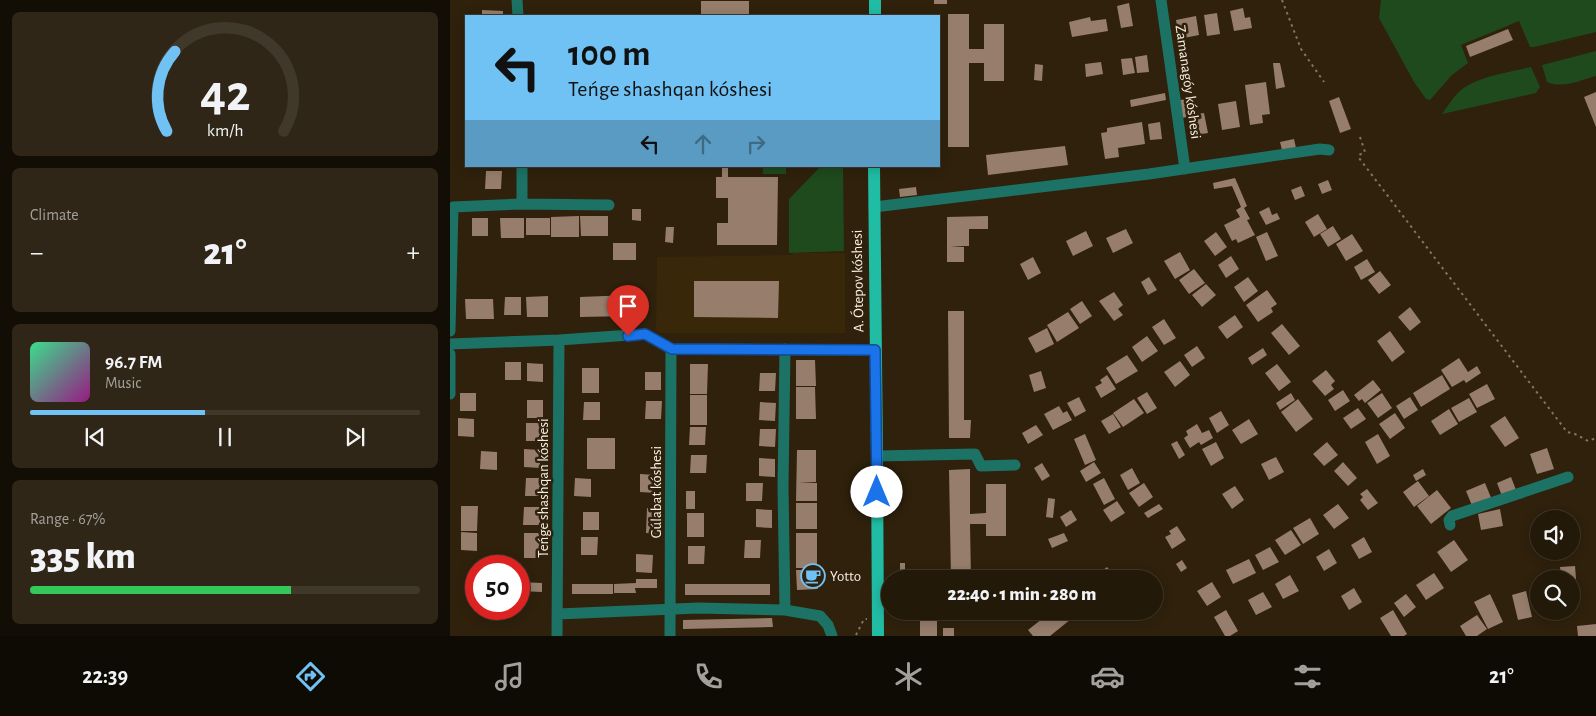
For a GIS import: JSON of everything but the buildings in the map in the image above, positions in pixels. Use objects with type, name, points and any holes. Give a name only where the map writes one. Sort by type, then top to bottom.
[{"type":"main road","points":[[875,0],[875,15]]},
{"type":"main road","name":"A. Ótepov kóshesi","points":[[874,167],[878,636]]},
{"type":"street","points":[[517,0],[518,15]]},
{"type":"street","name":"Zamanagóy kóshesi","points":[[1161,0],[1185,169]]},
{"type":"street","points":[[874,207],[1185,169],[1320,149],[1330,150]]},
{"type":"street","points":[[522,167],[522,204]]},
{"type":"street","points":[[450,331],[453,207],[522,204],[609,205]]},
{"type":"street","points":[[450,344],[559,340],[645,334],[672,349],[875,350]]},
{"type":"street","name":"Teńge shashqan kóshesi","points":[[557,636],[559,340]]},
{"type":"street","name":"Gúlabat kóshesi","points":[[670,636],[672,349]]},
{"type":"street","points":[[785,349],[783,487],[785,610]]},
{"type":"street","points":[[450,354],[450,394]]},
{"type":"street","points":[[877,456],[976,454],[981,466],[1015,465]]},
{"type":"street","points":[[1450,525],[1449,520],[1452,516],[1568,477]]},
{"type":"street","points":[[558,614],[698,608],[785,610],[820,616],[828,625],[832,636]]},
{"type":"path","points":[[1282,0],[1301,49],[1324,82]]},
{"type":"path","points":[[1360,137],[1365,152],[1359,155],[1359,158],[1567,432],[1588,441],[1596,438]]},
{"type":"path","points":[[856,635],[864,619],[870,619]]},
{"type":"shaded area","points":[[793,253],[845,253],[845,333],[660,333],[656,330],[657,257],[793,255]]},
{"type":"green space","points":[[1381,0],[1596,0],[1596,32],[1530,47],[1519,21],[1461,45],[1468,63],[1452,75],[1430,100],[1426,99],[1414,82],[1379,18]]},
{"type":"green space","points":[[1596,51],[1596,76],[1578,82],[1559,85],[1547,82],[1542,65]]},
{"type":"green space","points":[[1531,67],[1540,87],[1536,93],[1442,114],[1461,90],[1468,85],[1495,75]]},
{"type":"green space","points":[[763,167],[786,167],[786,174],[763,174]]},
{"type":"green space","points":[[820,167],[843,167],[844,251],[789,253],[789,199]]},
{"type":"place","name":"Yotto","points":[[813,576]]},
{"type":"route","points":[[628,336],[645,334],[672,349],[875,350],[877,492]]}]
